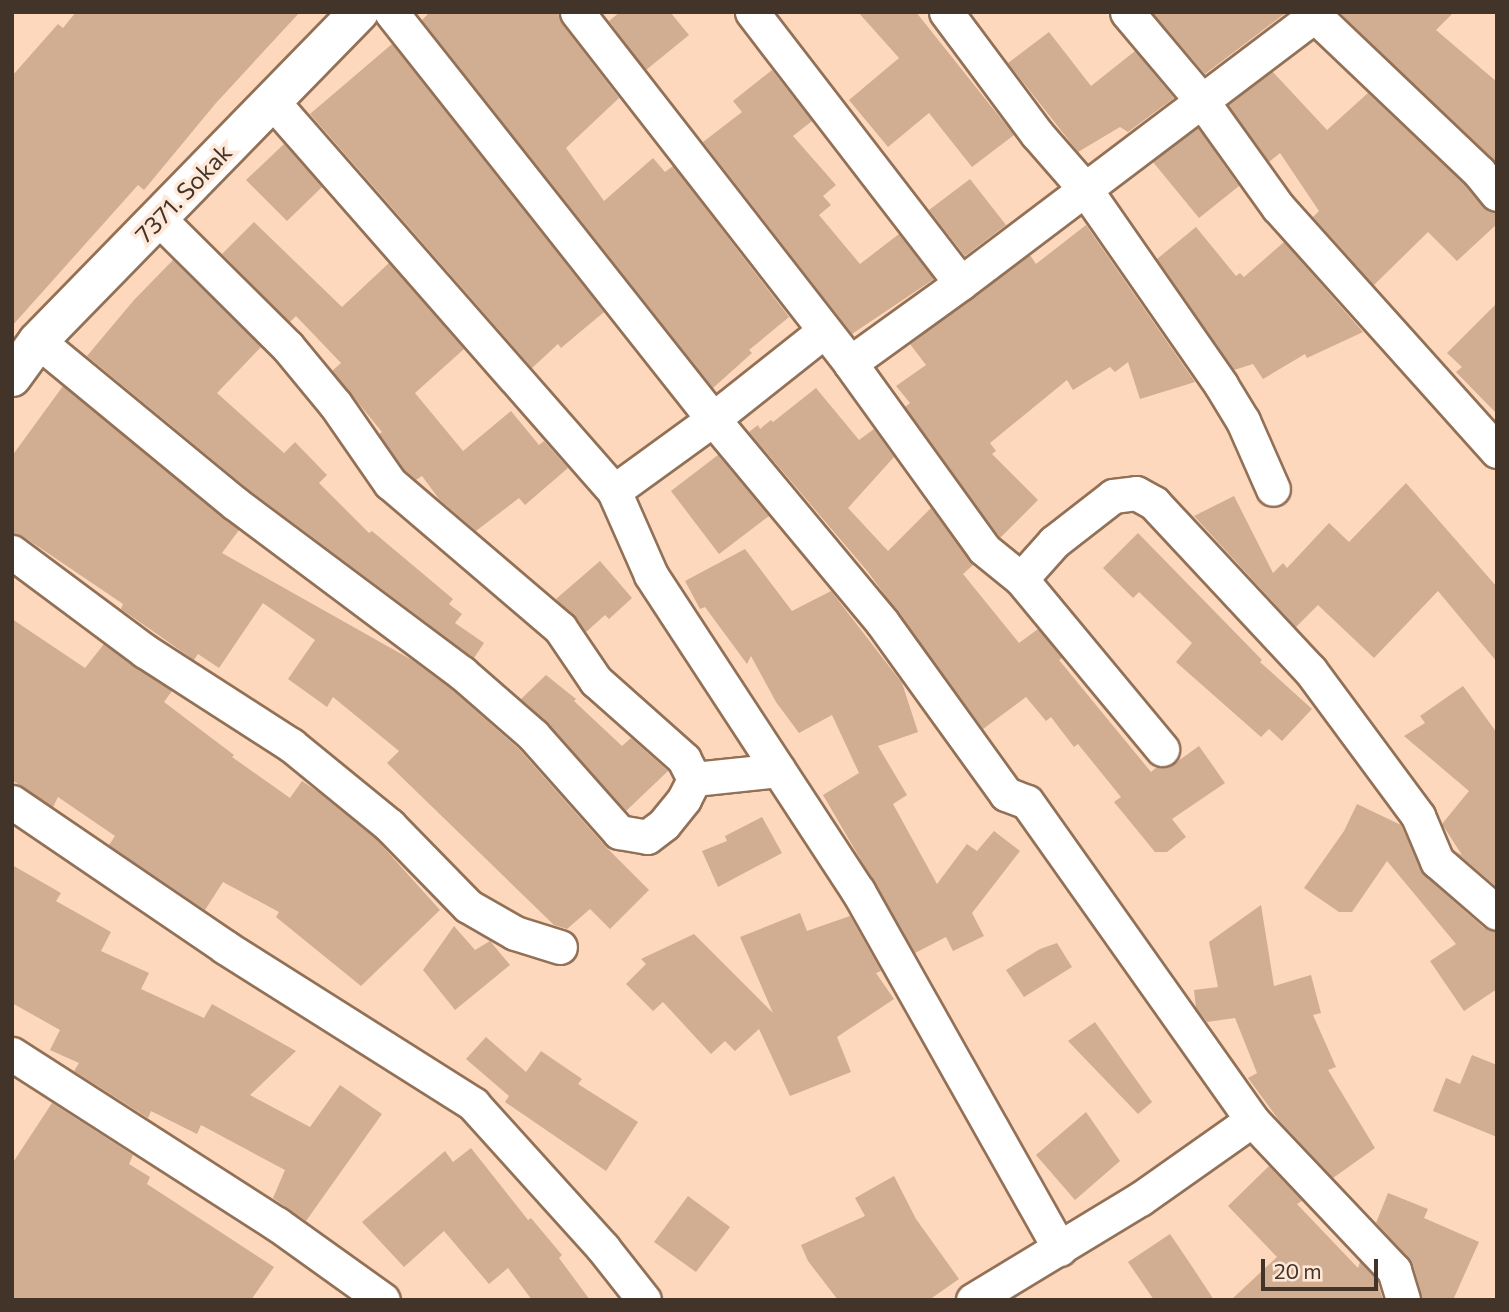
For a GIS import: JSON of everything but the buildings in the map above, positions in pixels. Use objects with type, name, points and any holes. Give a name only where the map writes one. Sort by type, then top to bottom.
[{"type":"street","name":"7371. Sokak","points":[[12,377],[38,341],[359,12]]},
{"type":"street","points":[[391,12],[713,419],[882,622],[1006,794],[1027,802],[1252,1120],[1394,1270],[1403,1300]]},
{"type":"street","points":[[577,12],[850,363],[984,549],[1021,579],[1163,749]]},
{"type":"street","points":[[752,12],[961,283]]},
{"type":"street","points":[[946,12],[1037,134],[1085,189],[1222,385],[1243,421],[1273,489]]},
{"type":"street","points":[[1127,12],[1202,102],[1278,207],[1497,451]]},
{"type":"street","points":[[850,363],[961,283],[1315,14],[1479,172],[1497,194]]},
{"type":"street","points":[[272,101],[614,491],[651,575],[858,891],[1060,1249]]},
{"type":"street","points":[[158,218],[288,347],[335,404],[390,483],[560,628],[596,681],[684,759],[694,779]]},
{"type":"street","points":[[614,491],[713,419],[824,331]]},
{"type":"street","points":[[38,341],[236,504],[462,673],[533,735],[619,832],[647,837],[664,824],[684,799],[694,779]]},
{"type":"street","points":[[1021,579],[1054,542],[1114,496],[1136,493],[1154,503],[1310,670],[1418,816],[1437,861],[1497,913]]},
{"type":"street","points":[[12,552],[145,651],[290,745],[389,824],[468,906],[515,933],[560,947]]},
{"type":"street","points":[[694,779],[779,770]]},
{"type":"street","points":[[12,802],[225,947],[473,1104],[603,1248],[644,1300]]},
{"type":"street","points":[[12,1054],[277,1224],[383,1300]]},
{"type":"street","points":[[973,1300],[1140,1199],[1252,1120]]}]
